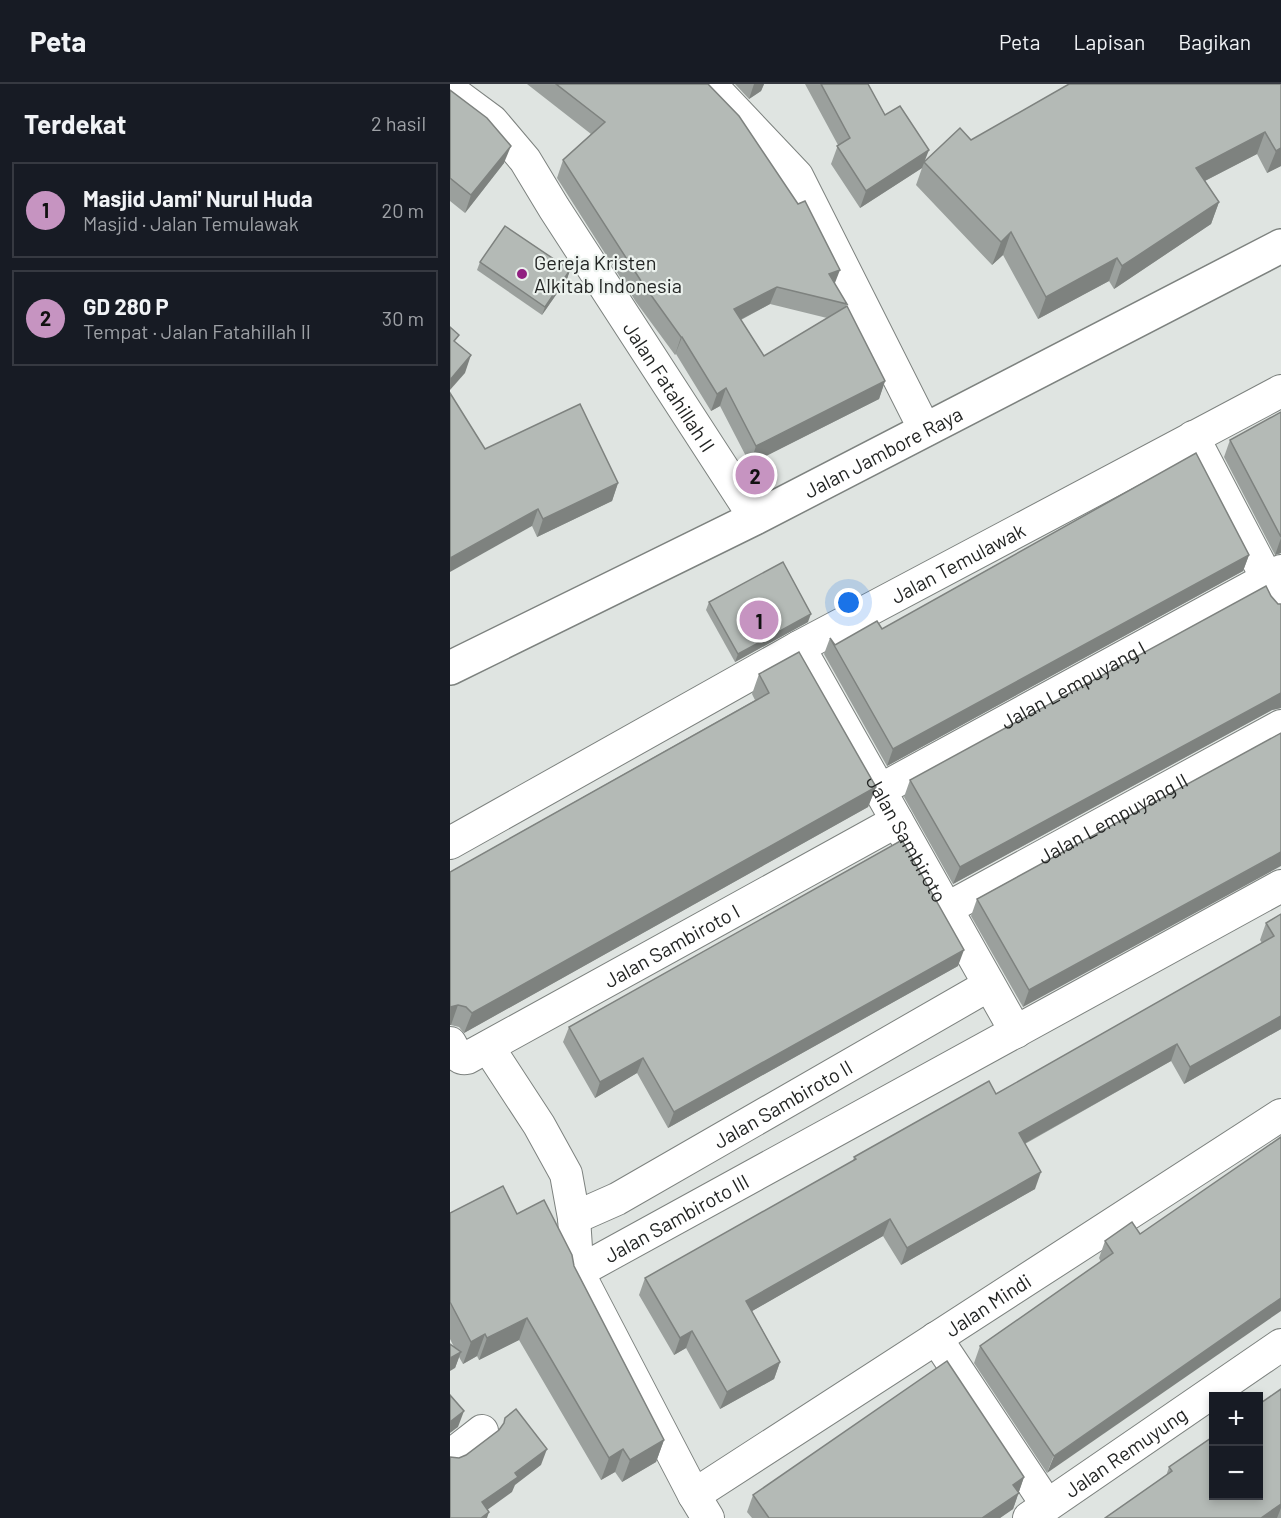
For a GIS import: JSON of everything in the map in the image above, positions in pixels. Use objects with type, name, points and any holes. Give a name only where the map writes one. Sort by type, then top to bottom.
[{"type":"street","points":[[710,84],[797,176],[925,430]]},
{"type":"street","name":"Jalan Fatahillah II","points":[[450,90],[492,121],[525,160],[755,518]]},
{"type":"street","name":"Jalan Jambore Raya","points":[[450,668],[755,518],[1281,246]]},
{"type":"street","name":"Jalan Temulawak","points":[[450,843],[799,647],[1281,391]]},
{"type":"street","points":[[1193,437],[1276,585]]},
{"type":"street","name":"Jalan Lempuyang I","points":[[880,790],[1276,585]]},
{"type":"street","name":"Jalan Sambiroto","points":[[799,647],[1016,1032]]},
{"type":"street","name":"Jalan Lempuyang II","points":[[946,909],[1281,726]]},
{"type":"street","name":"Jalan Sambiroto I","points":[[450,1043],[458,1055],[464,1058],[488,1047],[897,821]]},
{"type":"street","name":"Jalan Sambiroto III","points":[[701,1506],[582,1280],[585,1268],[1281,886]]},
{"type":"street","name":"Jalan Sambiroto II","points":[[574,1218],[616,1199],[989,985]]},
{"type":"street","points":[[488,1047],[539,1125],[566,1174],[574,1218],[576,1248],[582,1273]]},
{"type":"street","name":"Jalan Mindi","points":[[701,1506],[936,1338],[1281,1115]]},
{"type":"street","points":[[936,1338],[1038,1511]]},
{"type":"street","name":"Jalan Remuyung","points":[[1038,1511],[1281,1345]]},
{"type":"street","points":[[450,1455],[482,1431]]},
{"type":"building","points":[[556,84],[708,84],[739,116],[798,204],[805,201],[840,270],[829,274],[847,304],[777,287],[734,309],[764,356],[847,306],[885,381],[756,446],[726,388],[717,394],[682,337],[643,284],[563,160],[605,122]]},
{"type":"building","points":[[821,84],[868,84],[885,115],[900,106],[929,150],[866,191],[837,146],[850,138]]},
{"type":"building","points":[[1069,84],[1281,84],[1281,148],[1276,151],[1265,132],[1196,168],[1219,202],[1122,266],[1117,258],[1046,297],[1011,232],[1001,242],[924,162],[960,128],[971,140]]},
{"type":"building","points":[[450,90],[487,118],[511,146],[471,195],[450,178]]},
{"type":"building","name":"Gereja Kristen Alkitab Indonesia","points":[[505,226],[570,270],[545,307],[480,262]]},
{"type":"building","points":[[450,327],[459,335],[454,341],[471,355],[450,380]]},
{"type":"building","points":[[450,393],[485,449],[580,404],[618,483],[543,519],[538,509],[450,558]]},
{"type":"building","points":[[1281,412],[1281,537],[1230,440]]},
{"type":"building","points":[[1196,453],[1249,555],[893,749],[830,638],[835,645],[877,621],[882,629]]},
{"type":"building","points":[[783,562],[811,614],[738,654],[709,602]]},
{"type":"building","points":[[1266,586],[1271,596],[1278,604],[1281,604],[1281,693],[960,867],[910,780]]},
{"type":"building","points":[[799,652],[876,787],[472,1013],[466,1007],[458,1005],[450,1007],[450,872],[769,693],[759,674]]},
{"type":"building","points":[[1281,733],[1281,852],[1029,990],[977,899]]},
{"type":"building","points":[[902,840],[964,950],[674,1112],[643,1058],[600,1082],[569,1027]]},
{"type":"building","points":[[1281,914],[1281,1016],[1190,1067],[1177,1044],[1019,1133],[1041,1172],[907,1248],[890,1219],[746,1301],[780,1362],[727,1392],[692,1331],[680,1338],[645,1278],[989,1081],[996,1094],[1274,936],[1266,923]]},
{"type":"building","points":[[1281,1137],[1281,1298],[1054,1456],[980,1346],[1113,1253],[1105,1241],[1132,1222],[1140,1234]]},
{"type":"building","points":[[503,1186],[517,1214],[544,1200],[572,1255],[574,1266],[664,1440],[630,1460],[623,1449],[609,1458],[527,1318],[487,1338],[485,1334],[471,1342],[450,1302],[450,1213]]},
{"type":"building","points":[[450,1344],[461,1352],[450,1358]]},
{"type":"building","points":[[947,1361],[1024,1477],[1013,1485],[1019,1493],[982,1518],[769,1518],[753,1495]]},
{"type":"building","points":[[1281,1389],[1281,1504],[1261,1518],[1105,1518],[1172,1471],[1169,1467],[1209,1439],[1209,1500],[1263,1500],[1263,1402]]},
{"type":"building","points":[[450,1395],[464,1411],[450,1422]]},
{"type":"building","points":[[516,1409],[547,1449],[515,1473],[518,1477],[482,1502],[489,1512],[481,1518],[450,1518],[450,1457],[459,1458],[466,1455],[499,1430],[505,1418]]},
{"type":"place","name":"Gereja Kristen Alkitab Indonesia","points":[[522,274]]},
{"type":"place","name":"GD 280 P","points":[[755,475]]},
{"type":"place","name":"Masjid Jami' Nurul Huda","points":[[759,620]]}]
